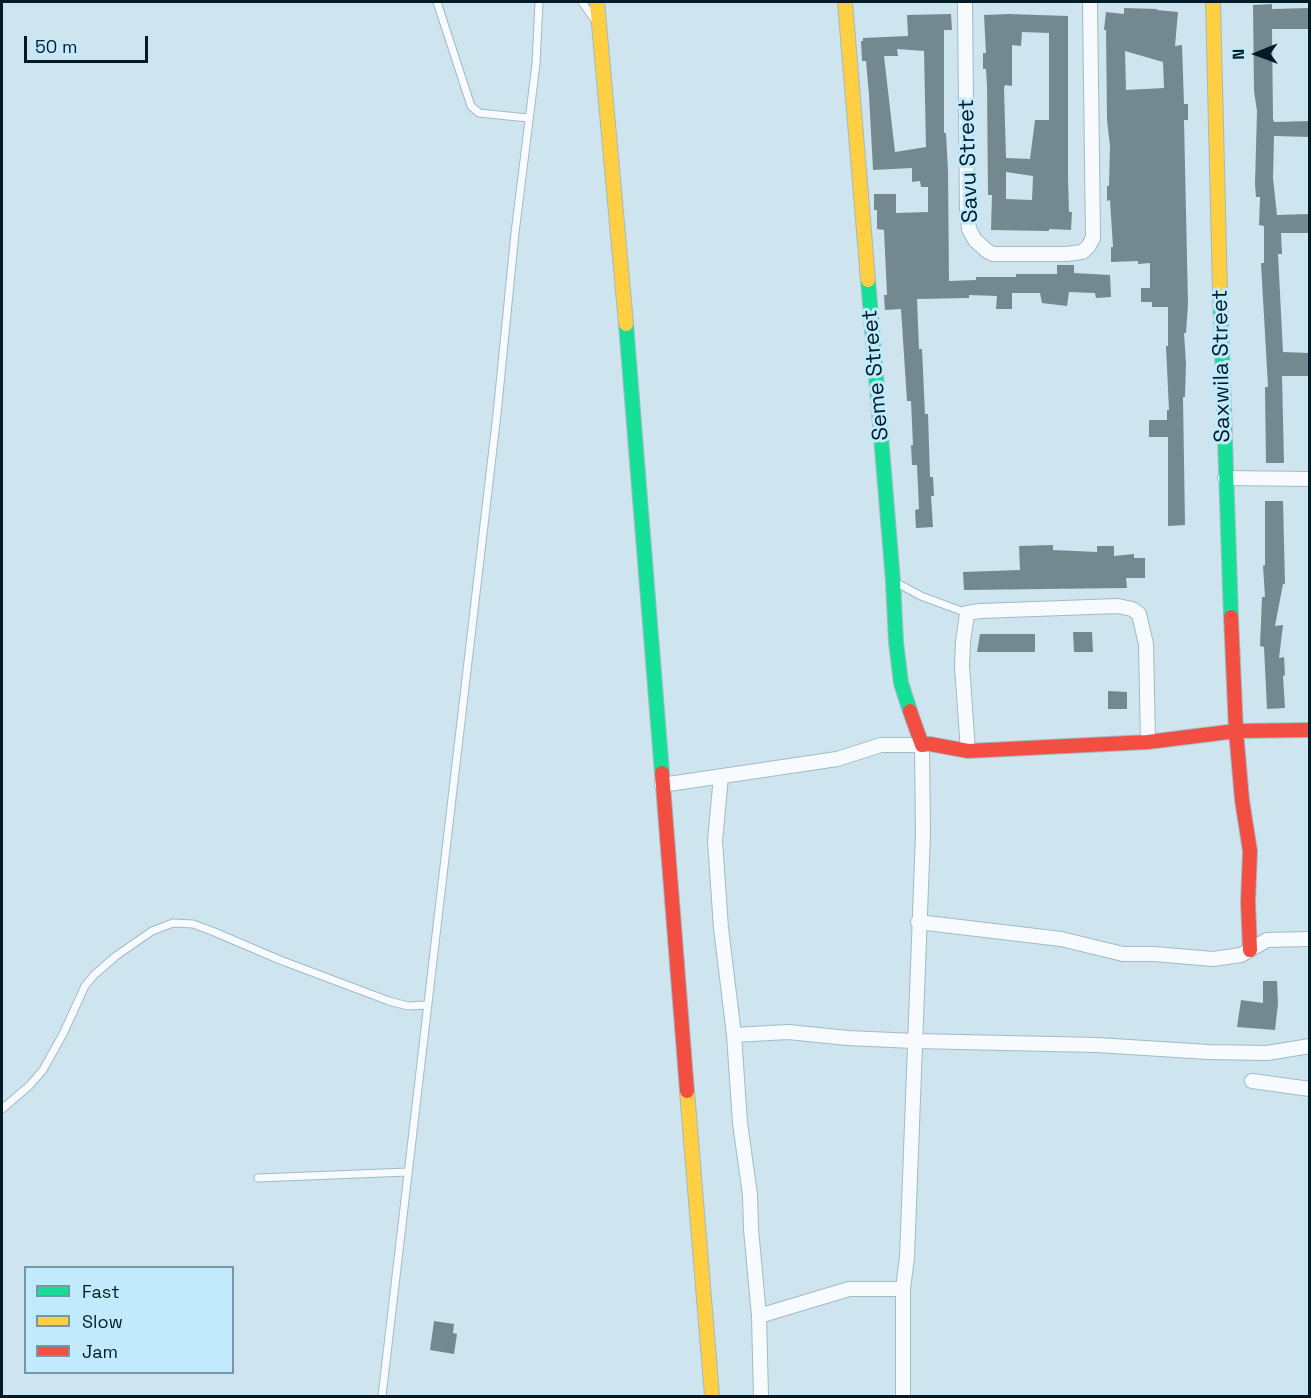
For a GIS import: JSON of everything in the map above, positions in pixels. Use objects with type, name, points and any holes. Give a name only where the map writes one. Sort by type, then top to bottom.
[{"type":"street","points":[[597,2],[619,243],[712,1396]]},
{"type":"street","name":"Seme Street","points":[[845,2],[893,581],[896,642],[901,684],[922,745]]},
{"type":"street","name":"Savu Street","points":[[965,2],[969,229],[975,240],[993,254],[1066,254],[1082,252],[1093,238],[1090,2]]},
{"type":"street","name":"Saxwila Street","points":[[1213,2],[1225,478],[1236,731],[1242,800],[1250,851],[1248,902],[1250,950]]},
{"type":"street","points":[[1225,478],[1310,479]]},
{"type":"street","points":[[968,751],[962,666],[967,613],[1118,606],[1132,609],[1139,614],[1146,644],[1148,742]]},
{"type":"street","points":[[662,785],[837,759],[881,745],[938,745],[968,751],[1148,742],[1236,731],[1310,730]]},
{"type":"street","points":[[903,1396],[903,1289],[907,1257],[923,834],[922,745]]},
{"type":"street","points":[[720,776],[715,841],[740,1123],[750,1195],[759,1316],[761,1396]]},
{"type":"street","points":[[918,922],[1061,939],[1123,954],[1213,958],[1241,955],[1267,940],[1310,939]]},
{"type":"street","points":[[734,1035],[788,1032],[848,1038],[976,1044],[1097,1045],[1208,1052],[1267,1053],[1310,1046]]},
{"type":"street","points":[[1252,1082],[1310,1089]]},
{"type":"street","points":[[759,1316],[849,1289],[903,1289]]},
{"type":"lane","points":[[437,2],[471,106],[479,113],[528,118]]},
{"type":"lane","points":[[382,1396],[497,414],[504,333],[536,64],[538,2]]},
{"type":"lane","points":[[582,2],[599,26]]},
{"type":"lane","points":[[893,581],[921,596],[967,613]]},
{"type":"lane","points":[[2,1109],[29,1086],[43,1070],[86,986],[94,975],[116,956],[152,931],[173,923],[193,924],[389,1001],[408,1006],[427,1005]]},
{"type":"lane","points":[[258,1179],[408,1172]]},
{"type":"building","points":[[1272,4],[1272,9],[1310,8],[1310,29],[1272,29],[1274,122],[1310,121],[1310,137],[1274,136],[1273,178],[1277,215],[1310,214],[1310,233],[1281,233],[1282,254],[1278,254],[1283,352],[1310,353],[1310,376],[1282,376],[1284,463],[1266,463],[1265,387],[1268,387],[1261,263],[1264,263],[1264,226],[1259,225],[1260,197],[1256,197],[1255,184],[1257,111],[1254,91],[1253,5]]},
{"type":"building","points":[[1124,8],[1178,12],[1175,46],[1182,45],[1184,104],[1188,104],[1188,120],[1184,120],[1188,304],[1186,333],[1184,333],[1186,364],[1185,397],[1183,397],[1185,525],[1168,526],[1168,437],[1149,437],[1149,420],[1167,420],[1167,410],[1169,410],[1166,346],[1168,346],[1168,307],[1152,307],[1152,302],[1141,302],[1141,288],[1150,288],[1150,263],[1111,262],[1111,247],[1113,247],[1110,200],[1107,201],[1110,146],[1107,120],[1106,30],[1104,30],[1106,12],[1124,14]],"holes":[[[1125,51],[1163,62],[1164,88],[1126,90]]]},
{"type":"building","points":[[951,14],[952,30],[944,30],[944,133],[946,133],[948,171],[949,281],[976,280],[976,277],[1016,277],[1016,274],[1057,274],[1057,265],[1074,265],[1074,273],[1110,275],[1111,297],[1096,298],[1095,293],[1069,292],[1067,306],[1042,303],[1040,293],[1012,293],[1012,309],[996,309],[997,296],[969,295],[969,298],[917,299],[925,414],[928,414],[930,477],[933,477],[934,496],[931,496],[933,527],[916,528],[915,510],[919,509],[917,465],[912,465],[911,401],[907,401],[901,309],[885,310],[884,295],[887,295],[884,230],[877,229],[874,194],[896,194],[896,213],[928,212],[928,187],[921,187],[920,181],[912,182],[912,168],[873,170],[866,61],[862,61],[861,41],[863,38],[908,36],[907,15]],"holes":[[[897,49],[924,51],[926,147],[895,152],[884,56],[898,56]]]},
{"type":"building","points":[[984,15],[1068,16],[1068,178],[1069,212],[1072,212],[1071,230],[991,230],[992,195],[988,195],[987,86],[986,69],[983,69],[983,53],[986,53]],"holes":[[[1022,32],[1049,33],[1049,120],[1035,120],[1030,159],[1006,158],[1004,88],[1005,85],[1012,86],[1012,45],[1021,46]],[[1006,172],[1033,176],[1032,200],[1006,199]]]},
{"type":"building","points":[[1265,501],[1283,501],[1285,584],[1283,584],[1275,626],[1283,625],[1279,658],[1284,657],[1285,708],[1267,709],[1264,647],[1260,646],[1262,597],[1265,597],[1263,566],[1265,565]]},
{"type":"building","points":[[1053,545],[1053,550],[1097,552],[1097,546],[1114,546],[1114,556],[1134,554],[1134,558],[1145,558],[1145,578],[1126,578],[1127,588],[964,590],[963,572],[1020,570],[1019,546]]},
{"type":"building","points":[[1073,632],[1092,632],[1093,652],[1074,652]]},
{"type":"building","points":[[980,634],[1035,634],[1035,652],[977,652]]},
{"type":"building","points":[[1108,691],[1127,692],[1127,709],[1108,709]]},
{"type":"building","points":[[1263,981],[1277,981],[1278,1004],[1275,1030],[1237,1027],[1241,1000],[1263,1003]]},
{"type":"building","points":[[434,1321],[454,1324],[453,1333],[457,1334],[454,1354],[430,1350]]},
{"type":"traffic: fast","points":[[868,280],[896,642],[901,683],[910,711]]},
{"type":"traffic: fast","points":[[1220,292],[1231,617]]},
{"type":"traffic: fast","points":[[626,324],[662,773]]},
{"type":"traffic: slow","points":[[597,2],[626,324]]},
{"type":"traffic: slow","points":[[845,2],[868,280]]},
{"type":"traffic: slow","points":[[1213,2],[1220,292]]},
{"type":"traffic: slow","points":[[687,1091],[712,1396]]},
{"type":"traffic: jam","points":[[1231,617],[1236,731],[1242,800],[1250,851],[1248,902],[1250,950]]},
{"type":"traffic: jam","points":[[910,711],[922,745],[930,744],[968,751],[1148,742],[1236,731],[1310,730]]},
{"type":"traffic: jam","points":[[662,773],[687,1091]]}]
